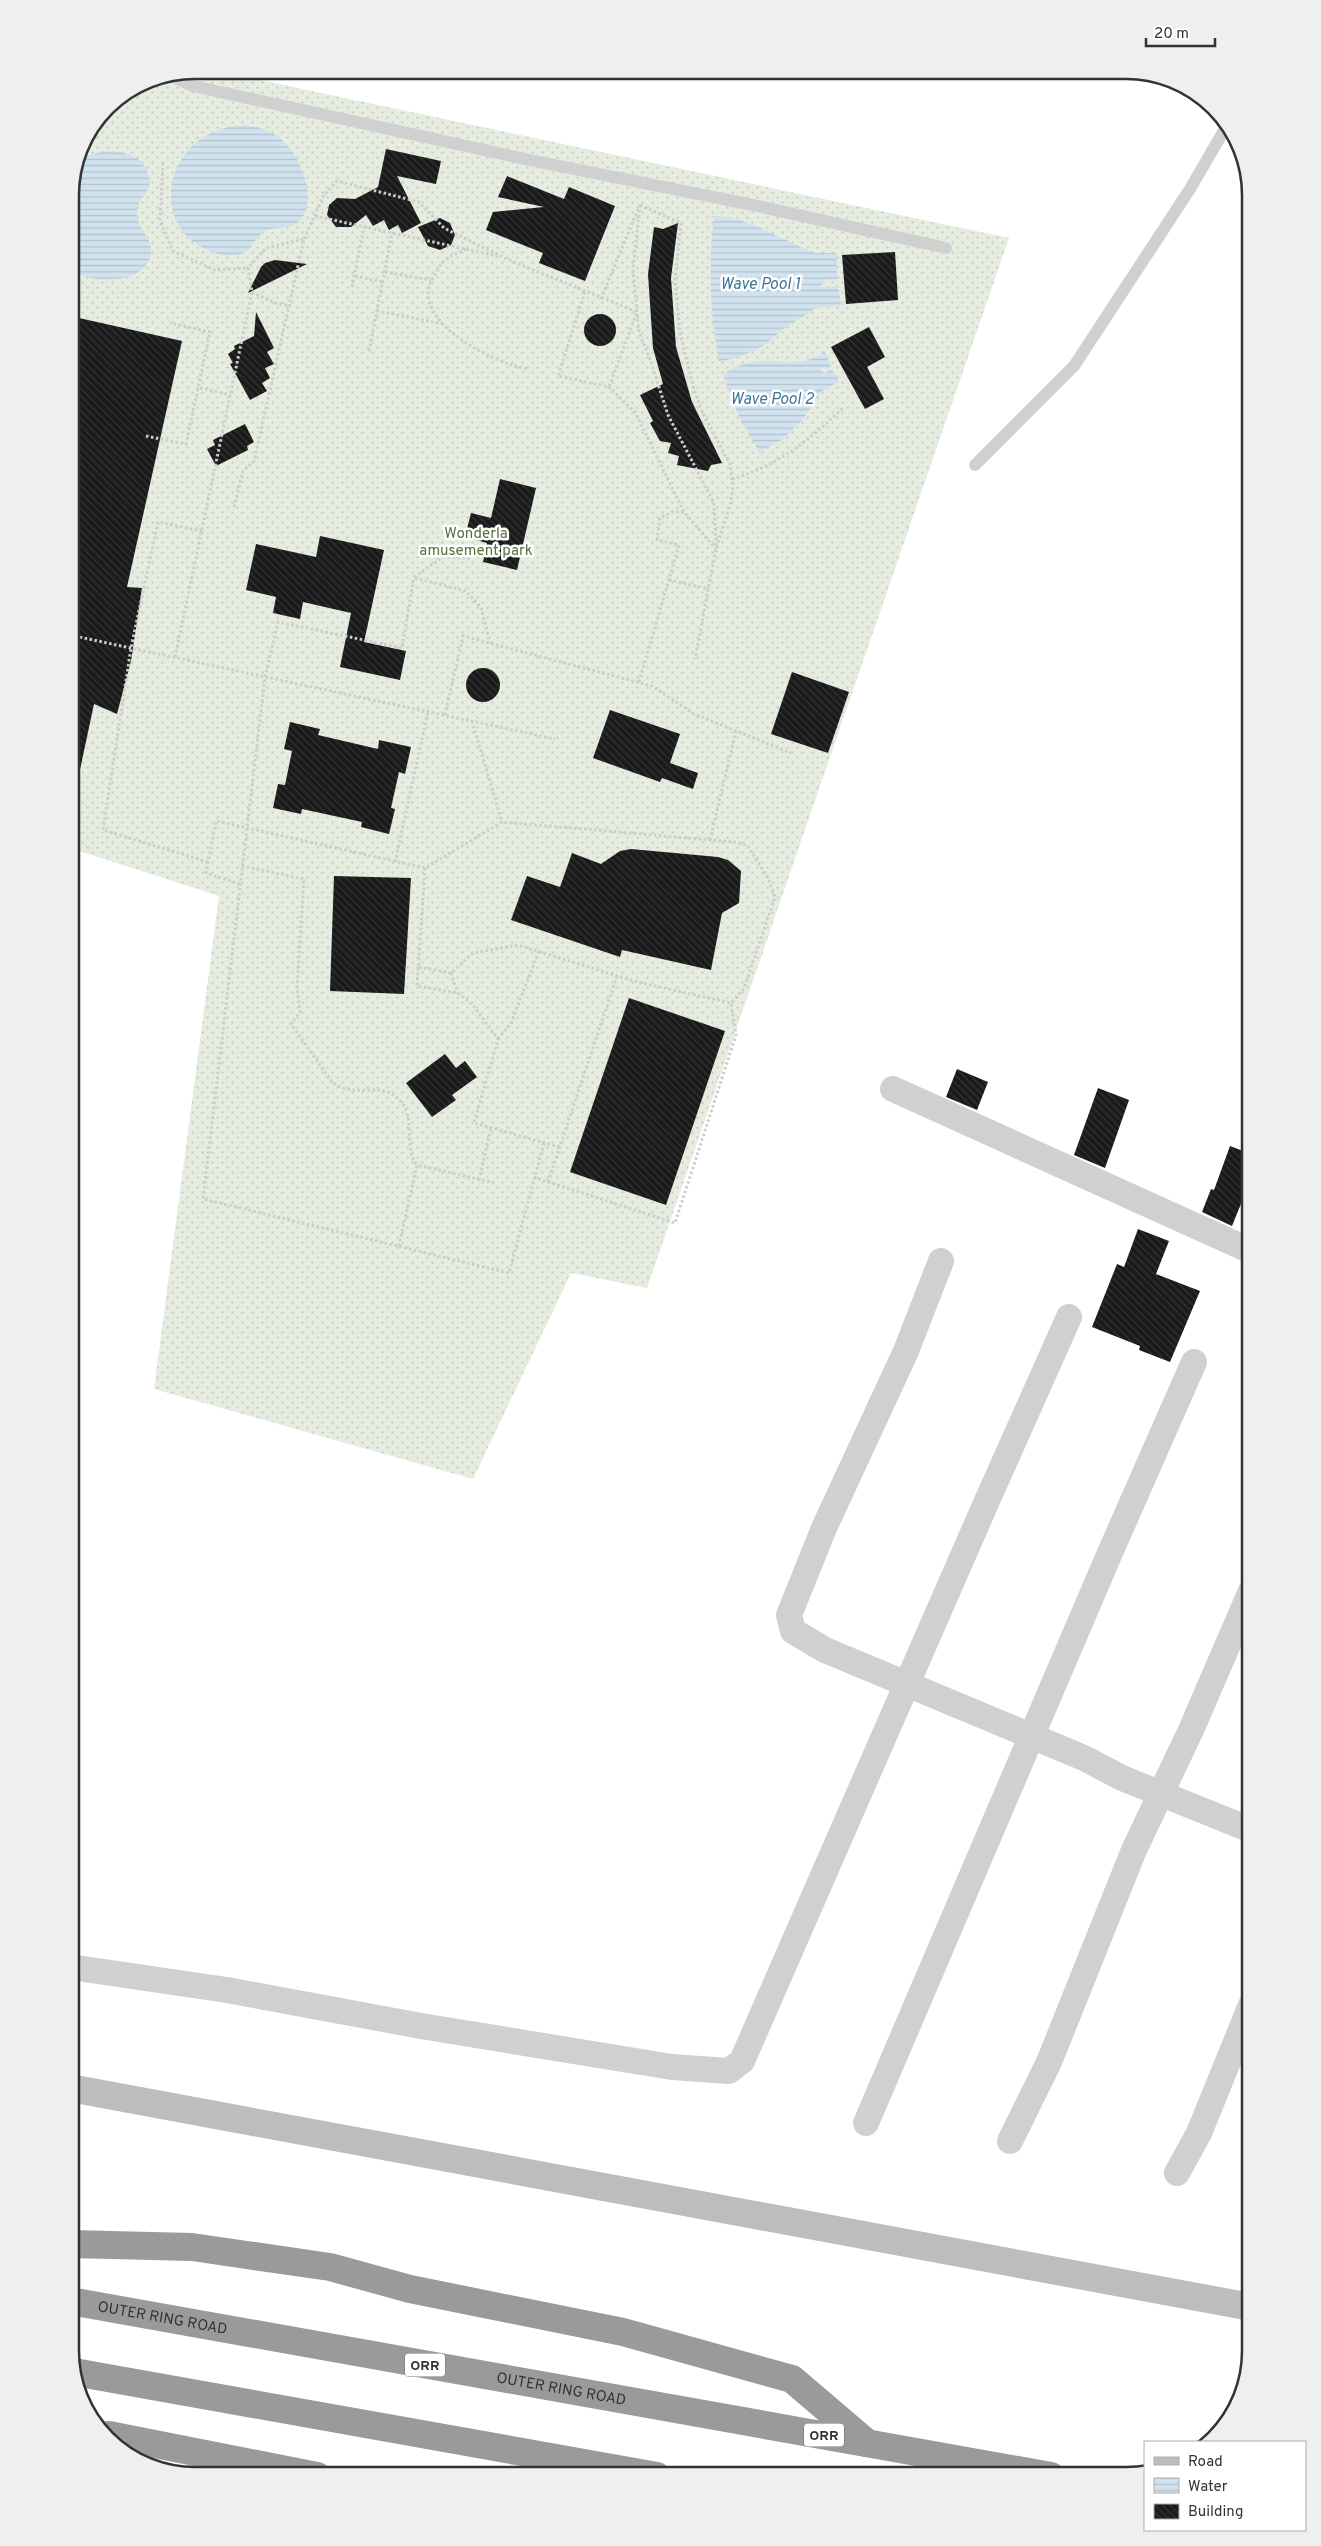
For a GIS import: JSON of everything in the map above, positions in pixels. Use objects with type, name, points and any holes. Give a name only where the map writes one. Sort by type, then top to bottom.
[{"type":"highway","points":[[79,2244],[192,2247],[320,2266],[410,2289],[622,2332],[709,2354],[792,2379],[867,2443]]},
{"type":"highway","name":"OUTER RING ROAD","points":[[79,2303],[1001,2467]]},
{"type":"highway","points":[[81,2373],[607,2467]]},
{"type":"highway","points":[[116,2436],[272,2467]]},
{"type":"main road","points":[[79,2090],[1242,2305]]},
{"type":"street","points":[[893,1089],[1242,1248]]},
{"type":"street","points":[[941,1261],[906,1351],[824,1528],[788,1615],[793,1632],[825,1650],[1242,1826]]},
{"type":"street","points":[[79,1968],[227,1990],[421,2026],[536,2043],[672,2067],[729,2070],[742,2061],[907,1685],[956,1568],[1069,1317]]},
{"type":"street","points":[[866,2123],[1031,1736],[1194,1362]]},
{"type":"street","points":[[1010,2141],[1049,2062],[1134,1850],[1242,1611]]},
{"type":"street","points":[[1177,2174],[1199,2133],[1242,2027]]},
{"type":"lane","points":[[179,80],[192,86],[525,159],[753,205],[946,248]]},
{"type":"lane","points":[[975,465],[1074,366],[1190,189],[1223,132]]},
{"type":"path","points":[[163,163],[160,221],[173,251],[215,270],[248,268],[266,248],[304,239]]},
{"type":"path","points":[[234,507],[243,471],[254,461],[291,306],[304,239],[324,195],[337,181],[419,202],[444,228],[502,257],[601,299],[637,312]]},
{"type":"path","points":[[601,299],[640,205]]},
{"type":"path","points":[[640,205],[633,270],[639,332],[668,415],[714,502],[716,549]]},
{"type":"path","points":[[640,205],[682,223],[675,281],[680,333],[703,414],[730,464],[732,479],[730,502],[716,549],[694,659]]},
{"type":"path","points":[[314,216],[502,257]]},
{"type":"path","points":[[352,286],[364,227]]},
{"type":"path","points":[[369,351],[392,233]]},
{"type":"path","points":[[466,249],[444,260],[431,280],[427,295],[433,312],[460,340],[512,366],[527,369]]},
{"type":"path","points":[[175,657],[252,292],[248,268]]},
{"type":"path","points":[[385,272],[431,280]]},
{"type":"path","points":[[355,276],[383,282]]},
{"type":"path","points":[[252,292],[275,303],[291,306]]},
{"type":"path","points":[[585,292],[558,376],[609,386],[635,412],[684,512],[716,549]]},
{"type":"path","points":[[377,311],[444,324]]},
{"type":"path","points":[[609,386],[637,312]]},
{"type":"path","points":[[146,436],[186,444],[200,388],[210,332],[170,323]]},
{"type":"path","points":[[200,388],[230,395]]},
{"type":"path","points":[[732,479],[760,471],[784,458],[843,408]]},
{"type":"path","points":[[638,682],[678,545],[658,540],[660,518],[672,512],[684,512]]},
{"type":"path","points":[[202,531],[158,522],[131,648],[102,830],[208,862]]},
{"type":"path","points":[[470,558],[443,557],[414,577],[402,648],[278,622],[265,677],[203,1199],[509,1273],[533,1177],[544,1143]]},
{"type":"path","points":[[414,577],[466,591],[481,608],[490,644]]},
{"type":"path","points":[[669,580],[709,589]]},
{"type":"path","points":[[445,715],[463,636],[652,686],[694,714],[791,753]]},
{"type":"path","points":[[79,637],[555,739]]},
{"type":"path","points":[[395,862],[428,712]]},
{"type":"path","points":[[472,721],[502,822]]},
{"type":"path","points":[[710,840],[736,731]]},
{"type":"path","points":[[240,884],[206,873],[216,821],[425,868],[502,822],[748,845],[768,878],[775,897],[744,988],[731,1003],[736,1035],[675,1222],[533,1177]]},
{"type":"path","points":[[242,866],[304,879],[298,987],[300,1012],[291,1024],[332,1082],[340,1088],[352,1091],[382,1091],[391,1094],[399,1100],[409,1121],[411,1130],[410,1149],[413,1160],[418,1165],[495,1183]]},
{"type":"path","points":[[425,868],[419,967],[416,986],[458,993],[472,1004],[498,1039]]},
{"type":"path","points":[[451,973],[473,953],[518,944],[617,976],[731,1003]]},
{"type":"path","points":[[539,951],[511,1023],[498,1039],[474,1124],[560,1147]]},
{"type":"path","points":[[419,967],[451,973]]},
{"type":"path","points":[[451,973],[458,993]]},
{"type":"path","points":[[548,1182],[617,976]]},
{"type":"path","points":[[479,1180],[491,1128]]},
{"type":"path","points":[[399,1246],[418,1165]]},
{"type":"green space","name":"Wonderla amusement park","points":[[187,79],[255,79],[1009,238],[647,1288],[571,1273],[473,1479],[154,1389],[219,896],[79,851],[79,187],[83,165],[94,137],[113,113],[130,98],[172,81]]},
{"type":"water","points":[[233,126],[260,128],[271,132],[289,147],[301,169],[306,182],[308,196],[306,211],[297,223],[292,226],[266,231],[258,237],[246,252],[228,255],[207,250],[189,238],[179,226],[173,212],[171,197],[172,181],[186,153],[206,136]]},
{"type":"water","points":[[101,152],[128,154],[139,160],[147,171],[150,184],[137,206],[137,217],[141,229],[150,243],[151,252],[147,263],[140,271],[129,276],[117,279],[104,279],[91,278],[79,274],[79,187],[86,156]]},
{"type":"water","name":"Wave Pool 1","points":[[709,216],[730,217],[757,226],[813,253],[837,253],[837,279],[824,280],[821,286],[826,288],[838,285],[841,305],[816,308],[786,327],[763,346],[742,356],[719,362],[711,291],[714,218]]},
{"type":"water","name":"Wave Pool 2","points":[[825,352],[831,366],[820,369],[823,374],[832,369],[839,381],[822,391],[804,418],[783,439],[759,452],[740,419],[723,375],[744,364],[763,361],[803,361],[812,359]]},
{"type":"building","points":[[386,149],[441,161],[436,184],[397,176],[421,223],[402,233],[398,225],[389,230],[384,220],[373,226],[366,215],[351,227],[336,227],[327,215],[329,205],[337,198],[355,199],[378,187]]},
{"type":"building","points":[[507,176],[564,199],[569,187],[615,206],[585,281],[539,263],[543,253],[486,230],[493,212],[544,207],[498,197]]},
{"type":"building","points":[[440,218],[450,223],[455,235],[451,245],[440,250],[428,246],[418,227]]},
{"type":"building","points":[[678,223],[671,278],[676,347],[692,402],[722,463],[711,465],[708,471],[677,465],[679,456],[668,453],[671,443],[660,441],[650,423],[653,421],[640,395],[663,384],[653,348],[648,274],[654,227],[663,229]]},
{"type":"building","points":[[895,252],[898,300],[846,304],[842,255]]},
{"type":"building","points":[[275,260],[307,264],[248,293],[261,267],[265,263]]},
{"type":"building","points":[[256,312],[274,348],[267,352],[274,364],[265,368],[270,378],[262,383],[267,391],[250,400],[230,364],[233,363],[228,354],[235,349],[234,346],[254,336]]},
{"type":"building","points":[[600,314],[612,318],[616,330],[612,342],[600,346],[588,342],[584,330],[588,318]]},
{"type":"building","points":[[79,318],[182,341],[127,587],[142,588],[131,661],[117,714],[94,704],[79,774]]},
{"type":"building","points":[[869,327],[885,357],[867,367],[884,399],[865,409],[831,347]]},
{"type":"building","points":[[245,424],[254,442],[247,446],[248,450],[216,466],[207,449],[215,445],[213,440]]},
{"type":"building","points":[[500,479],[536,488],[517,570],[483,562],[487,543],[465,537],[471,513],[491,518]]},
{"type":"building","points":[[320,536],[384,550],[364,642],[406,651],[400,680],[340,667],[351,613],[303,602],[300,619],[273,613],[276,597],[246,590],[256,544],[316,557]]},
{"type":"building","points":[[483,668],[495,673],[500,685],[495,697],[483,702],[471,697],[466,685],[471,673]]},
{"type":"building","points":[[792,672],[849,692],[828,753],[771,734]]},
{"type":"building","points":[[610,710],[680,734],[670,763],[698,773],[693,789],[662,778],[660,782],[593,758]]},
{"type":"building","points":[[290,722],[320,729],[318,735],[378,749],[379,740],[411,747],[405,774],[399,772],[391,808],[395,809],[389,834],[361,827],[362,822],[302,809],[301,814],[273,808],[278,784],[285,785],[292,751],[284,749]]},
{"type":"building","points":[[631,849],[718,857],[728,860],[741,871],[739,903],[722,913],[711,970],[622,950],[620,957],[511,920],[527,876],[560,887],[572,853],[601,864],[620,851]]},
{"type":"building","points":[[334,876],[411,878],[404,994],[330,991]]},
{"type":"building","points":[[629,998],[725,1031],[666,1205],[570,1172]]},
{"type":"building","points":[[445,1054],[456,1068],[465,1061],[477,1077],[452,1095],[456,1100],[432,1117],[406,1083]]},
{"type":"building","points":[[957,1069],[988,1082],[977,1110],[946,1097]]},
{"type":"building","points":[[1098,1088],[1129,1100],[1105,1168],[1074,1155]]},
{"type":"building","points":[[1230,1146],[1242,1151],[1242,1201],[1232,1226],[1202,1212],[1211,1189],[1214,1190]]},
{"type":"building","points":[[1138,1229],[1169,1241],[1156,1274],[1200,1291],[1170,1362],[1139,1350],[1140,1346],[1092,1327],[1117,1264],[1124,1267]]}]
